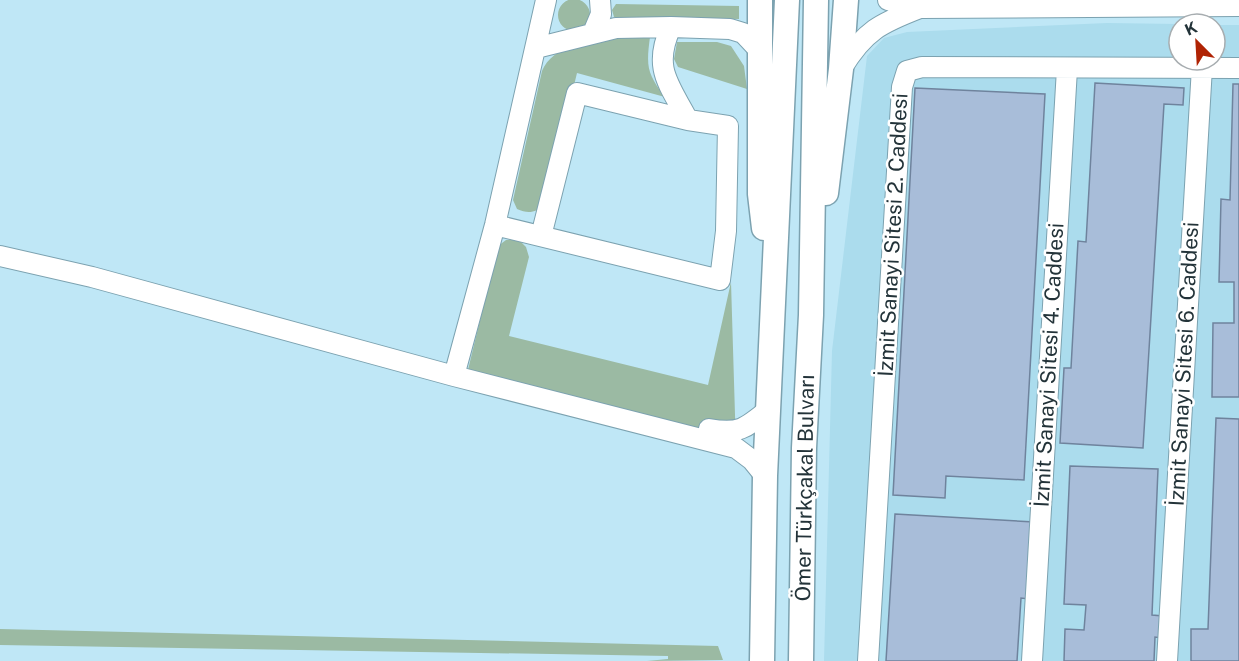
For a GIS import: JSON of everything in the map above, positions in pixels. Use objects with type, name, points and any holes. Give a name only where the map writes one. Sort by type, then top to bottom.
[{"type":"main road","points":[[760,0],[760,194],[771,307]]},
{"type":"main road","points":[[771,307],[787,0]]},
{"type":"main road","points":[[811,315],[816,0]]},
{"type":"main road","points":[[811,315],[841,69],[846,0]]},
{"type":"main road","name":"Ömer Türkçakal Bulvarı","points":[[761,654],[771,307]]},
{"type":"main road","name":"Ömer Türkçakal Bulvarı","points":[[801,661],[804,448],[811,315]]},
{"type":"street","points":[[456,370],[495,225],[546,0]]},
{"type":"street","points":[[593,33],[599,22],[600,0]]},
{"type":"street","points":[[888,0],[920,8],[1239,6]]},
{"type":"street","points":[[841,69],[856,45],[869,32],[885,21],[920,8]]},
{"type":"street","points":[[536,48],[616,28],[671,27],[730,30],[743,33],[759,50]]},
{"type":"street","points":[[671,27],[664,44],[661,61],[663,76],[688,120]]},
{"type":"street","name":"İzmit Sanayi Sitesi 2. Caddesi","points":[[868,661],[903,78],[912,68],[922,67],[1167,68]]},
{"type":"street","name":"İzmit Sanayi Sitesi 4. Caddesi","points":[[1032,661],[1067,69]]},
{"type":"street","name":"İzmit Sanayi Sitesi 6. Caddesi","points":[[1167,661],[1202,72]]},
{"type":"street","points":[[495,225],[720,280],[726,231],[728,126],[688,120],[577,93],[541,236]]},
{"type":"street","points":[[0,256],[456,370],[692,426],[733,433],[750,426],[768,410]]},
{"type":"street","points":[[456,370],[736,448],[752,460],[765,476]]},
{"type":"shaded area","points":[[1107,23],[1167,24],[1167,72],[1227,72],[1227,25],[1239,25],[1239,661],[824,661],[832,351],[867,56],[884,38],[907,32]]},
{"type":"green space","points":[[574,-1],[586,3],[590,15],[586,27],[574,31],[562,27],[558,15],[562,3]]},
{"type":"green space","points":[[616,4],[739,6],[739,19],[614,17],[612,10]]},
{"type":"green space","points":[[612,36],[650,37],[649,69],[654,82],[665,97],[577,73],[545,205],[531,212],[517,209],[513,200],[542,71],[547,62],[562,50]]},
{"type":"green space","points":[[677,42],[717,42],[731,46],[744,66],[747,89],[678,67],[674,59]]},
{"type":"green space","points":[[518,239],[526,247],[529,257],[509,336],[708,385],[731,282],[736,448],[466,378],[498,246],[506,240]]},
{"type":"green space","points":[[0,629],[718,646],[723,660],[647,661],[668,659],[668,656],[0,645]]},
{"type":"building","points":[[1095,83],[1184,88],[1183,105],[1164,104],[1143,448],[1060,443],[1064,368],[1071,368],[1078,241],[1086,242]]},
{"type":"building","points":[[1233,84],[1239,84],[1239,397],[1212,397],[1213,323],[1234,323],[1234,282],[1219,282],[1221,199],[1230,200]]},
{"type":"building","points":[[915,88],[1045,94],[1024,480],[946,476],[945,498],[893,495]]},
{"type":"building","points":[[1216,418],[1239,419],[1239,661],[1191,661],[1191,629],[1208,629]]},
{"type":"building","points":[[1070,466],[1158,469],[1152,615],[1163,616],[1162,638],[1155,637],[1154,661],[1064,661],[1065,629],[1084,630],[1086,605],[1064,604]]},
{"type":"building","points":[[895,514],[1034,522],[1029,599],[1021,598],[1017,661],[886,661]]}]
